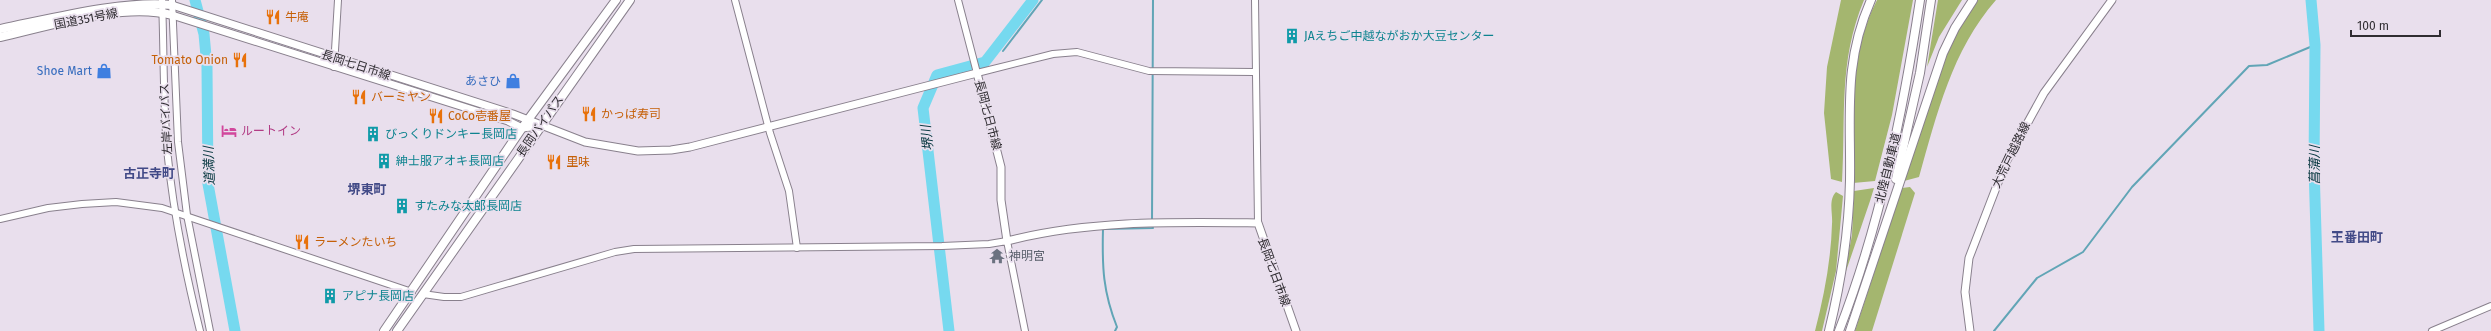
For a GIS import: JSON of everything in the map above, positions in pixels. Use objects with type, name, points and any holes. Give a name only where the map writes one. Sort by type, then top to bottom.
[{"type":"highway","name":"長岡バイパス","points":[[384,331],[412,292],[522,128],[530,120],[616,0]]},
{"type":"highway","name":"長岡バイパス","points":[[397,331],[630,0]]},
{"type":"highway","points":[[1829,331],[1842,269],[1848,210],[1850,80],[1858,34],[1871,0]]},
{"type":"highway","name":"北陸自動車道","points":[[1839,331],[1862,262],[1891,159],[1910,71],[1920,0]]},
{"type":"highway","name":"北陸自動車道","points":[[1870,270],[1909,126],[1931,0]]},
{"type":"highway","name":"北陸自動車道","points":[[1850,331],[1943,53],[1955,28],[1973,0]]},
{"type":"highway","points":[[0,29],[114,4],[162,1],[172,2]]},
{"type":"highway","name":"国道351号線","points":[[0,37],[121,12],[144,10],[172,15]]},
{"type":"main road","name":"大荒戸越路線","points":[[1970,331],[1965,292],[1969,258],[2001,175],[2018,137],[2037,103],[2112,0]]},
{"type":"main road","name":"長岡七日市線","points":[[172,2],[212,17],[530,120],[540,126],[602,147],[646,152],[690,147],[977,73],[1001,167],[1001,200],[1007,241],[1066,229],[1113,223],[1258,223],[1296,331]]},
{"type":"main road","name":"長岡七日市線","points":[[172,15],[508,121],[522,128],[540,126]]},
{"type":"street","points":[[334,66],[338,0]]},
{"type":"street","points":[[735,0],[768,126],[789,191],[797,248]]},
{"type":"street","points":[[958,0],[977,73],[1053,54],[1071,52],[1088,54],[1149,71],[1254,72]]},
{"type":"street","points":[[1255,0],[1254,72],[1258,223]]},
{"type":"street","name":"左岸バイパス","points":[[162,1],[166,133],[174,212],[186,276],[200,331]]},
{"type":"street","name":"左岸バイパス","points":[[172,2],[178,142],[187,215],[210,331]]},
{"type":"street","points":[[0,219],[48,208],[96,203],[132,203],[187,215],[412,292]]},
{"type":"street","points":[[424,294],[444,297],[461,297],[615,252],[634,249],[942,246],[989,244],[1007,241],[1025,331]]},
{"type":"street","points":[[2432,331],[2491,306]]},
{"type":"green space","points":[[1841,0],[1864,0],[1850,45],[1847,68],[1842,182],[1831,179],[1824,113],[1827,67]]},
{"type":"green space","points":[[1877,0],[1913,0],[1892,115],[1875,181],[1853,183],[1853,113],[1857,66],[1861,43]]},
{"type":"green space","points":[[1938,0],[1962,0],[1939,37],[1927,67]]},
{"type":"green space","points":[[1978,0],[1996,0],[1981,19],[1957,61],[1932,130],[1919,177],[1904,181],[1942,64],[1964,20]]},
{"type":"green space","points":[[1910,187],[1915,193],[1872,331],[1855,331],[1902,188]]},
{"type":"green space","points":[[1874,188],[1844,277],[1852,235],[1854,191]]},
{"type":"green space","points":[[1836,192],[1843,196],[1836,271],[1822,331],[1815,331],[1829,264],[1832,224],[1831,203]]},
{"type":"waterway","name":"道満川","points":[[195,0],[204,34],[207,67],[208,184],[235,331]]},
{"type":"waterway","name":"堺川","points":[[949,331],[923,108],[937,75],[985,62],[1033,0]]},
{"type":"waterway","points":[[1003,51],[1042,0]]},
{"type":"waterway","points":[[1152,221],[1153,0]]},
{"type":"waterway","name":"菖蒲川","points":[[2311,0],[2315,45],[2314,167],[2319,331]]},
{"type":"waterway","points":[[1994,331],[2037,278],[2083,252],[2132,187],[2249,66],[2267,65],[2315,45]]},
{"type":"waterway","points":[[1115,331],[1117,327],[1112,314],[1104,279],[1103,229],[1153,228],[1152,225]]},
{"type":"place","name":"牛庵","points":[[273,17]]},
{"type":"place","name":"JAえちご中越ながおか大豆センター","points":[[1292,36]]},
{"type":"place","name":"Tomato Onion","points":[[240,60]]},
{"type":"place","name":"Shoe Mart","points":[[104,71]]},
{"type":"place","name":"あさひ","points":[[513,81]]},
{"type":"place","name":"バーミヤン","points":[[359,97]]},
{"type":"place","name":"かっぱ寿司","points":[[589,114]]},
{"type":"place","name":"CoCo壱番屋","points":[[436,116]]},
{"type":"place","name":"ルートイン","points":[[229,131]]},
{"type":"place","name":"びっくりドンキー長岡店","points":[[373,134]]},
{"type":"place","name":"紳士服アオキ長岡店","points":[[384,161]]},
{"type":"place","name":"里味","points":[[554,162]]},
{"type":"place","name":"すたみな太郎長岡店","points":[[402,206]]},
{"type":"place","name":"ラーメンたいち","points":[[302,242]]},
{"type":"place","name":"神明宮","points":[[997,256]]},
{"type":"place","name":"アピナ長岡店","points":[[330,296]]},
{"type":"district","name":"古正寺町","points":[[149,173]]},
{"type":"district","name":"堺東町","points":[[367,189]]},
{"type":"district","name":"王番田町","points":[[2357,237]]}]
